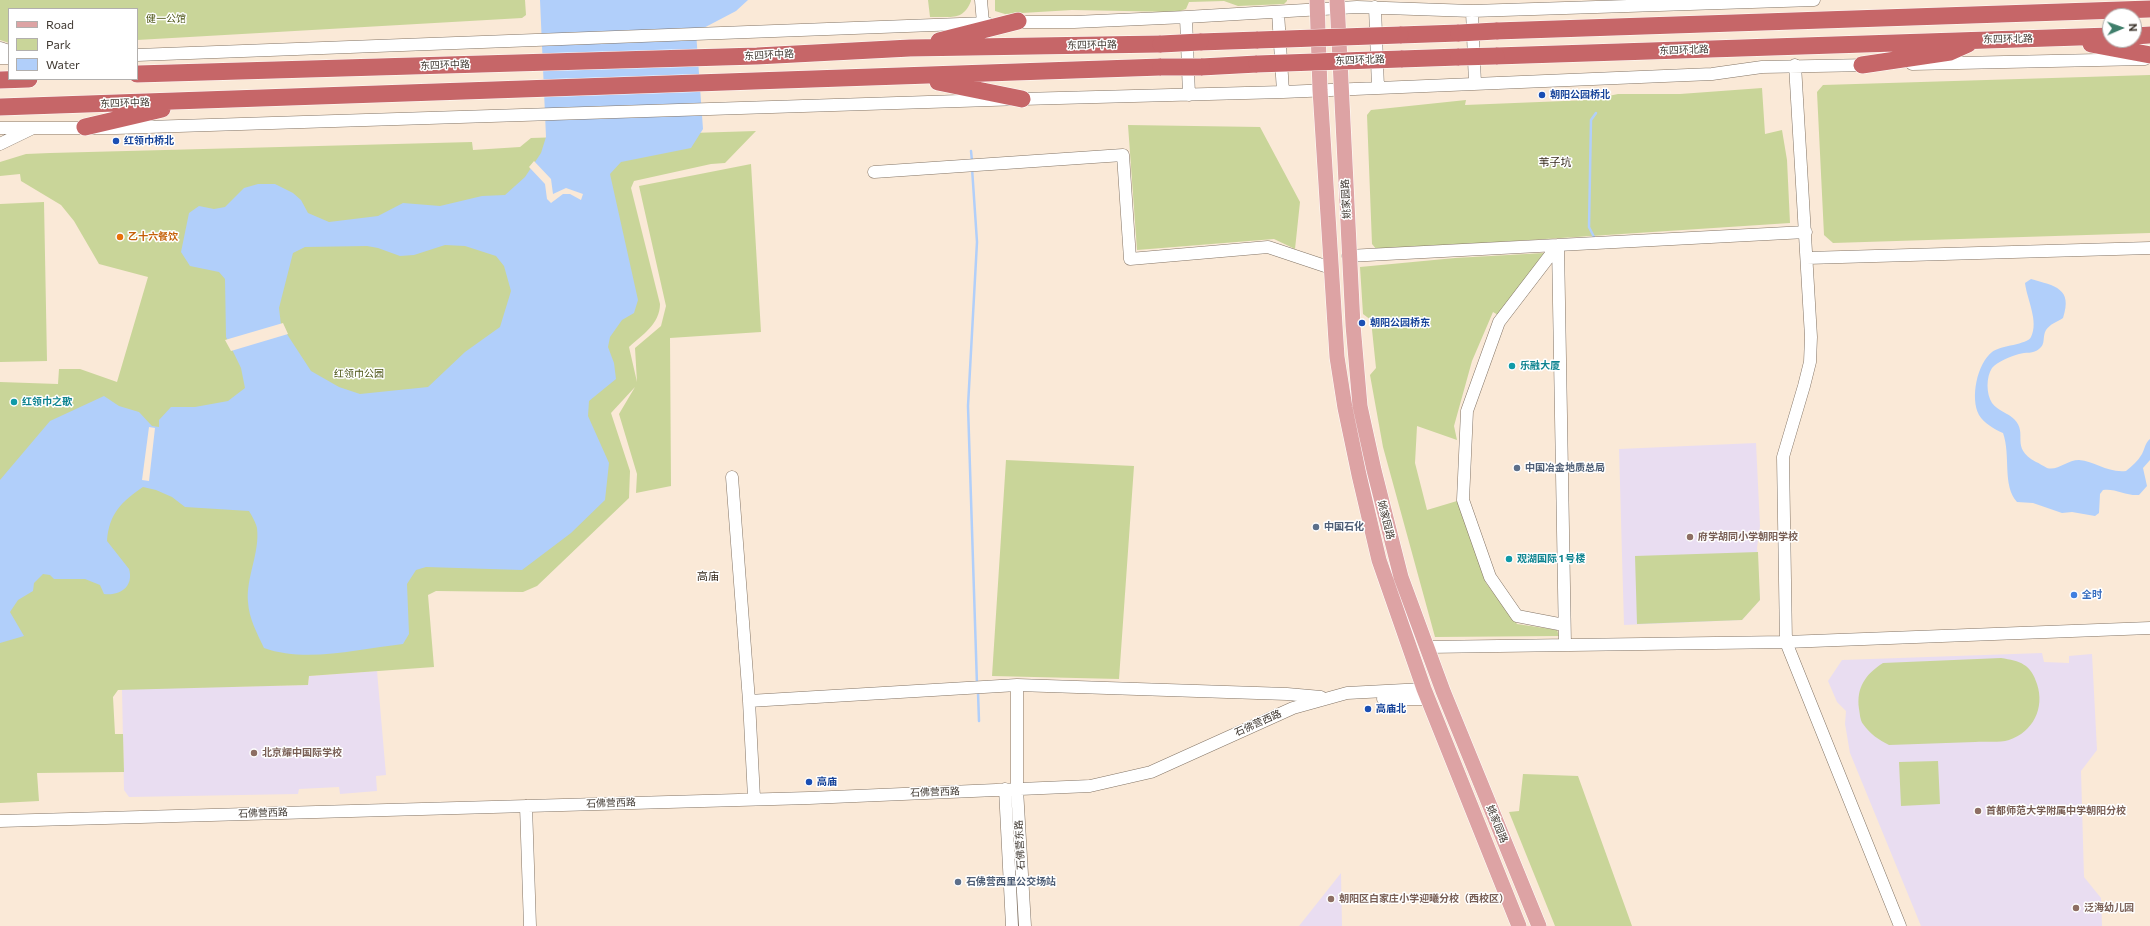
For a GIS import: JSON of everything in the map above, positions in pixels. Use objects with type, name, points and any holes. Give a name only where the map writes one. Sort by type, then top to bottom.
[{"type":"highway","points":[[2075,11],[2118,0]]},
{"type":"highway","points":[[2075,11],[2150,9]]},
{"type":"highway","name":"东四环中路","points":[[138,74],[196,71],[756,56],[910,48],[1161,44],[2075,11]]},
{"type":"highway","points":[[910,48],[1018,21]]},
{"type":"highway","name":"东四环北路","points":[[1257,64],[2102,36]]},
{"type":"highway","points":[[2061,38],[2150,55]]},
{"type":"highway","points":[[1862,65],[1950,52],[1977,40]]},
{"type":"highway","points":[[138,63],[196,71]]},
{"type":"highway","name":"东四环中路","points":[[0,107],[1257,64]]},
{"type":"highway","points":[[911,76],[1022,98]]},
{"type":"highway","points":[[85,127],[198,100]]},
{"type":"main road","name":"姚家园路","points":[[1317,4],[1320,90],[1337,357],[1345,408],[1359,475],[1379,560],[1426,694],[1519,926]]},
{"type":"main road","name":"姚家园路","points":[[1337,4],[1348,256],[1360,406],[1400,577],[1539,926]]},
{"type":"street","points":[[982,0],[983,24]]},
{"type":"street","points":[[138,55],[983,24],[1018,21],[1074,22],[1278,12],[1300,5],[1317,4],[1472,11],[1814,0]]},
{"type":"street","points":[[1375,7],[1378,88]]},
{"type":"street","points":[[1472,11],[1475,84]]},
{"type":"street","points":[[1278,12],[1282,92]]},
{"type":"street","points":[[1186,17],[1189,95]]},
{"type":"street","points":[[0,128],[132,128],[759,107],[960,102],[1022,98],[1282,92],[1712,74],[1762,67],[1795,65],[2150,59]]},
{"type":"street","points":[[1795,65],[1811,337],[1810,362],[1783,457],[1786,642],[1900,926]]},
{"type":"street","points":[[0,144],[35,127]]},
{"type":"street","points":[[874,172],[1123,155],[1130,259],[1268,247],[1331,268]]},
{"type":"street","points":[[1348,256],[1806,232]]},
{"type":"street","points":[[1558,245],[1565,644]]},
{"type":"street","points":[[1558,245],[1499,322],[1467,411],[1463,500],[1490,578],[1517,616],[1564,625]]},
{"type":"street","points":[[1807,258],[2150,248]]},
{"type":"street","points":[[732,477],[749,701],[754,798]]},
{"type":"street","points":[[1427,647],[1786,642],[2150,628]]},
{"type":"street","points":[[749,701],[1017,685],[1287,694],[1327,698]]},
{"type":"street","name":"石佛营东路","points":[[1017,685],[1018,789],[1025,926]]},
{"type":"street","name":"石佛营西路","points":[[0,821],[526,806],[1090,786],[1151,772],[1293,708],[1327,698],[1347,693],[1426,694]]},
{"type":"street","name":"石佛营东路","points":[[1005,789],[1012,926]]},
{"type":"street","points":[[526,806],[530,926]]},
{"type":"shaded area","name":"府学胡同小学朝阳学校","points":[[1756,443],[1760,526],[1757,548],[1760,600],[1742,620],[1624,625],[1619,449]]},
{"type":"shaded area","name":"首都师范大学附属中学朝阳分校","points":[[2042,653],[2044,662],[2069,663],[2069,656],[2092,654],[2097,750],[2081,771],[2084,877],[2101,898],[2102,926],[1921,926],[1850,753],[1845,724],[1846,711],[1837,702],[1828,681],[1842,660]]},
{"type":"shaded area","name":"北京耀中国际学校","points":[[377,671],[386,775],[376,776],[377,791],[340,794],[339,787],[299,789],[298,794],[129,797],[124,790],[122,689],[308,685],[309,676]]},
{"type":"shaded area","name":"朝阳区白家庄小学迎曦分校（西校区）","points":[[1341,873],[1342,926],[1299,926]]},
{"type":"green space","name":"健一公馆","points":[[0,0],[525,0],[526,15],[522,18],[138,40],[138,8],[8,8],[8,43],[0,40]]},
{"type":"green space","points":[[928,0],[971,1],[968,8],[960,15],[949,17],[930,17]]},
{"type":"green space","points":[[995,0],[1287,1],[1284,4],[1238,6],[1224,1],[1189,2],[1186,9],[1177,12],[1072,10],[1005,14],[995,11]]},
{"type":"green space","points":[[2150,75],[2150,233],[1833,243],[1824,235],[1817,92],[1823,85]]},
{"type":"green space","points":[[1762,88],[1765,134],[1782,130],[1787,160],[1790,223],[1377,250],[1372,244],[1367,115],[1371,110],[1466,100],[1465,105],[1589,100],[1618,94],[1680,94]]},
{"type":"green space","points":[[1128,125],[1260,127],[1300,202],[1295,249],[1274,239],[1137,250]]},
{"type":"green space","name":"红领巾公园","points":[[756,131],[725,163],[711,164],[634,181],[631,188],[660,304],[654,323],[629,347],[637,382],[635,348],[661,326],[666,306],[639,186],[751,164],[761,332],[670,338],[671,486],[636,493],[637,474],[619,414],[635,387],[611,413],[630,471],[629,498],[537,586],[523,592],[436,591],[428,595],[434,667],[309,676],[308,685],[118,690],[113,697],[115,734],[123,734],[124,772],[37,773],[39,801],[0,803],[0,382],[58,384],[59,369],[80,369],[117,382],[148,277],[99,264],[74,221],[61,205],[21,181],[20,174],[0,176],[0,162],[26,154],[472,142],[473,150],[520,147],[531,138]]},
{"type":"green space","points":[[44,202],[47,361],[0,362],[0,204]]},
{"type":"green space","points":[[1544,253],[1498,315],[1493,312],[1472,361],[1454,426],[1457,440],[1417,426],[1415,463],[1427,510],[1457,501],[1486,583],[1517,624],[1557,630],[1559,636],[1435,637],[1383,447],[1370,375],[1376,368],[1371,320],[1363,314],[1360,267],[1455,258]]},
{"type":"green space","points":[[1006,460],[1134,466],[1119,679],[992,676]]},
{"type":"green space","points":[[1758,552],[1760,600],[1742,620],[1637,624],[1635,556]]},
{"type":"green space","points":[[2001,658],[2019,662],[2028,668],[2035,677],[2039,693],[2038,710],[2031,725],[2025,731],[2009,740],[1889,745],[1872,734],[1862,722],[1858,701],[1861,688],[1867,677],[1883,663]]},
{"type":"green space","points":[[1938,761],[1940,804],[1901,806],[1899,762]]},
{"type":"green space","points":[[1523,774],[1578,776],[1632,926],[1555,926],[1509,812],[1519,811]]},
{"type":"water","points":[[540,0],[748,0],[736,11],[696,32],[703,129],[691,148],[621,162],[610,174],[638,300],[634,313],[622,320],[610,337],[608,347],[614,363],[616,379],[589,401],[588,416],[609,463],[605,500],[571,533],[522,570],[426,567],[416,570],[407,584],[409,634],[403,644],[333,654],[297,654],[264,648],[252,620],[248,602],[248,593],[257,547],[257,528],[249,511],[185,507],[172,497],[156,490],[143,487],[122,504],[113,516],[108,532],[107,541],[129,569],[130,580],[125,589],[116,593],[104,594],[100,585],[85,579],[54,579],[50,575],[43,574],[34,583],[33,591],[18,600],[10,612],[24,636],[0,643],[0,480],[50,421],[104,396],[119,406],[139,412],[152,426],[159,427],[159,420],[171,407],[195,407],[228,401],[245,388],[241,368],[226,337],[225,279],[219,272],[190,266],[181,252],[189,213],[199,206],[214,209],[225,207],[244,188],[258,184],[275,184],[293,193],[301,200],[308,213],[329,222],[378,216],[403,203],[440,206],[482,196],[505,195],[525,177],[541,153],[546,137]],"holes":[[[445,245],[465,246],[496,256],[504,266],[511,291],[500,327],[465,352],[428,387],[360,394],[339,387],[311,371],[281,325],[279,308],[293,253],[305,247],[367,246],[378,248],[400,256],[414,255]]]},
{"type":"water","points":[[2031,279],[2048,284],[2060,290],[2064,294],[2066,300],[2063,318],[2046,330],[2043,343],[2037,351],[2012,356],[1994,366],[1990,372],[1988,386],[1992,403],[1997,408],[2012,417],[2018,425],[2023,451],[2036,462],[2051,469],[2075,460],[2079,460],[2090,462],[2107,469],[2126,471],[2139,459],[2150,439],[2150,460],[2143,468],[2147,486],[2139,495],[2112,490],[2103,490],[2100,494],[2099,513],[2095,516],[2072,512],[2062,513],[2033,503],[2017,502],[2012,495],[2008,479],[2003,433],[1984,421],[1976,408],[1976,382],[1982,365],[1987,357],[1996,350],[2024,342],[2029,340],[2031,337],[2034,324],[2025,283]]},
{"type":"pier","points":[[534,161],[551,179],[553,194],[566,188],[583,194],[581,200],[570,194],[563,194],[551,203],[547,199],[545,184],[529,167]]},
{"type":"pier","points":[[283,323],[288,334],[231,351],[225,340]]},
{"type":"pier","points":[[149,427],[155,428],[149,481],[142,480]]},
{"type":"waterway","points":[[1594,237],[1589,227],[1591,120],[1596,113]]},
{"type":"waterway","points":[[971,151],[972,161]]},
{"type":"waterway","points":[[972,168],[977,242],[968,406],[977,685]]},
{"type":"waterway","points":[[978,692],[979,721]]},
{"type":"place","name":"朝阳公园桥北","points":[[1542,95]]},
{"type":"place","name":"红领巾桥北","points":[[116,141]]},
{"type":"place","name":"乙十六餐饮","points":[[120,237]]},
{"type":"place","name":"朝阳公园桥东","points":[[1362,323]]},
{"type":"place","name":"乐融大厦","points":[[1512,366]]},
{"type":"place","name":"红领巾之歌","points":[[14,402]]},
{"type":"place","name":"中国冶金地质总局","points":[[1517,468]]},
{"type":"place","name":"中国石化","points":[[1316,527]]},
{"type":"place","name":"府学胡同小学朝阳学校","points":[[1690,537]]},
{"type":"place","name":"观湖国际 1 号楼","points":[[1509,559]]},
{"type":"place","name":"全时","points":[[2074,595]]},
{"type":"place","name":"高庙北","points":[[1368,709]]},
{"type":"place","name":"北京耀中国际学校","points":[[254,753]]},
{"type":"place","name":"高庙","points":[[809,782]]},
{"type":"place","name":"首都师范大学附属中学朝阳分校","points":[[1978,811]]},
{"type":"place","name":"石佛营西里公交场站","points":[[958,882]]},
{"type":"place","name":"朝阳区白家庄小学迎曦分校（西校区）","points":[[1331,899]]},
{"type":"place","name":"泛海幼儿园","points":[[2076,908]]},
{"type":"district","name":"苇子坑","points":[[1555,162]]},
{"type":"district","name":"高庙","points":[[708,576]]}]
